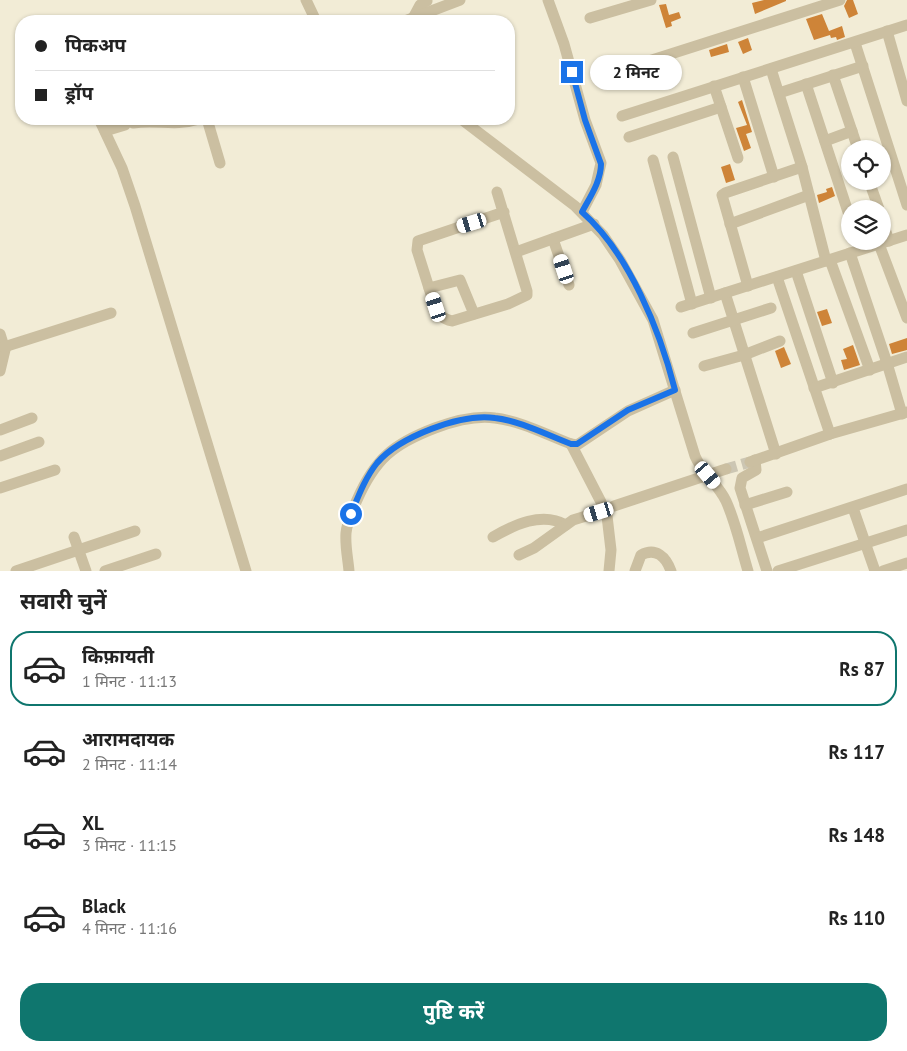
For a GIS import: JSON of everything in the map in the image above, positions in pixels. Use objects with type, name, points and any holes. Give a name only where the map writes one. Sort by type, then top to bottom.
[{"type":"street","points":[[306,0],[313,15]]},
{"type":"street","points":[[421,15],[458,0]]},
{"type":"street","points":[[548,0],[564,44],[585,120],[601,164],[601,171],[596,185],[582,212]]},
{"type":"street","points":[[590,18],[651,0]]},
{"type":"street","points":[[608,74],[840,0]]},
{"type":"street","points":[[413,15],[420,5],[427,1]]},
{"type":"street","points":[[622,116],[907,25]]},
{"type":"street","points":[[886,31],[907,100]]},
{"type":"street","points":[[855,43],[907,205]]},
{"type":"street","points":[[778,93],[862,66]]},
{"type":"street","points":[[771,69],[802,167],[828,260],[870,370]]},
{"type":"street","points":[[833,75],[855,140]]},
{"type":"street","points":[[743,77],[774,177]]},
{"type":"street","points":[[806,84],[844,200]]},
{"type":"street","points":[[714,86],[738,158]]},
{"type":"street","points":[[629,137],[721,107]]},
{"type":"street","points":[[102,125],[122,168],[135,206],[246,571]]},
{"type":"street","points":[[105,131],[126,125]]},
{"type":"street","points":[[209,125],[220,163]]},
{"type":"street","points":[[469,125],[582,212],[594,224],[620,260],[649,312],[664,352],[698,464],[726,501],[748,571]]},
{"type":"street","points":[[825,141],[852,131]]},
{"type":"street","points":[[673,157],[711,298]]},
{"type":"street","points":[[653,160],[686,306],[796,271],[851,250]]},
{"type":"street","points":[[748,286],[722,195],[802,167]]},
{"type":"street","points":[[497,192],[504,212],[516,252],[527,295],[508,304],[452,321],[446,320],[439,315],[429,288],[417,250],[418,241],[504,212]]},
{"type":"street","points":[[730,224],[809,196]]},
{"type":"street","points":[[516,252],[594,224]]},
{"type":"street","points":[[891,240],[907,235]]},
{"type":"street","points":[[553,239],[569,285]]},
{"type":"street","points":[[768,571],[745,505],[740,482],[756,470],[752,461],[830,434],[904,413],[887,363],[857,250]]},
{"type":"street","points":[[886,250],[907,318]]},
{"type":"street","points":[[796,271],[833,383]]},
{"type":"street","points":[[777,277],[830,434]]},
{"type":"street","points":[[429,288],[460,280],[474,314]]},
{"type":"street","points":[[725,294],[776,454]]},
{"type":"street","points":[[693,332],[771,308]]},
{"type":"street","points":[[3,354],[111,313]]},
{"type":"street","points":[[0,334],[3,354],[0,371]]},
{"type":"street","points":[[704,366],[744,355],[780,341]]},
{"type":"street","points":[[814,388],[907,357]]},
{"type":"street","points":[[349,571],[346,532],[351,514],[367,478],[381,459],[409,440],[448,423],[470,418],[495,418],[519,424],[571,444],[583,442],[628,410],[675,390]]},
{"type":"street","points":[[0,430],[32,418]]},
{"type":"street","points":[[0,456],[39,442]]},
{"type":"street","points":[[571,444],[605,509],[611,550],[609,571]]},
{"type":"street","points":[[519,555],[534,548],[573,520],[726,469]]},
{"type":"street","points":[[0,487],[55,470]]},
{"type":"street","points":[[757,538],[907,489]]},
{"type":"street","points":[[745,505],[787,492]]},
{"type":"street","points":[[853,508],[875,571]]},
{"type":"street","points":[[493,537],[520,522],[533,520],[560,521],[566,524]]},
{"type":"street","points":[[778,571],[907,530]]},
{"type":"street","points":[[16,571],[134,531]]},
{"type":"street","points":[[74,537],[86,571]]},
{"type":"street","points":[[635,571],[641,556],[652,552],[660,554],[665,558],[671,571]]},
{"type":"street","points":[[105,571],[156,554]]},
{"type":"street","points":[[883,571],[907,563]]},
{"type":"building","points":[[764,0],[786,1],[755,14],[752,3]]},
{"type":"building","points":[[847,0],[853,0],[858,14],[849,18],[844,6]]},
{"type":"building","points":[[666,4],[669,15],[679,12],[681,18],[671,22],[672,26],[666,28],[659,5]]},
{"type":"building","points":[[822,14],[829,31],[842,26],[845,37],[837,40],[836,37],[831,38],[830,35],[814,40],[806,19]]},
{"type":"building","points":[[748,38],[752,50],[743,54],[738,42]]},
{"type":"building","points":[[727,44],[729,52],[711,57],[709,50]]},
{"type":"building","points":[[742,100],[752,132],[746,134],[751,148],[744,151],[736,128],[747,125],[738,102]]},
{"type":"building","points":[[730,164],[735,180],[726,183],[721,167]]},
{"type":"building","points":[[832,187],[835,196],[819,203],[817,195],[827,192],[826,189]]},
{"type":"building","points":[[827,309],[832,323],[822,326],[817,312]]},
{"type":"building","points":[[907,338],[907,350],[892,354],[889,344]]},
{"type":"building","points":[[853,345],[860,365],[844,370],[841,360],[847,359],[843,349]]},
{"type":"building","points":[[784,347],[791,364],[781,368],[775,351]]},
{"type":"tunnel","points":[[726,469],[750,462]]},
{"type":"route","points":[[351,514],[367,478],[381,459],[394,449],[429,430],[470,418],[495,418],[519,424],[571,444],[577,444],[583,442],[628,410],[675,390],[653,320],[639,293],[603,235],[582,212],[596,185],[601,171],[601,164],[585,120],[572,72]]}]
